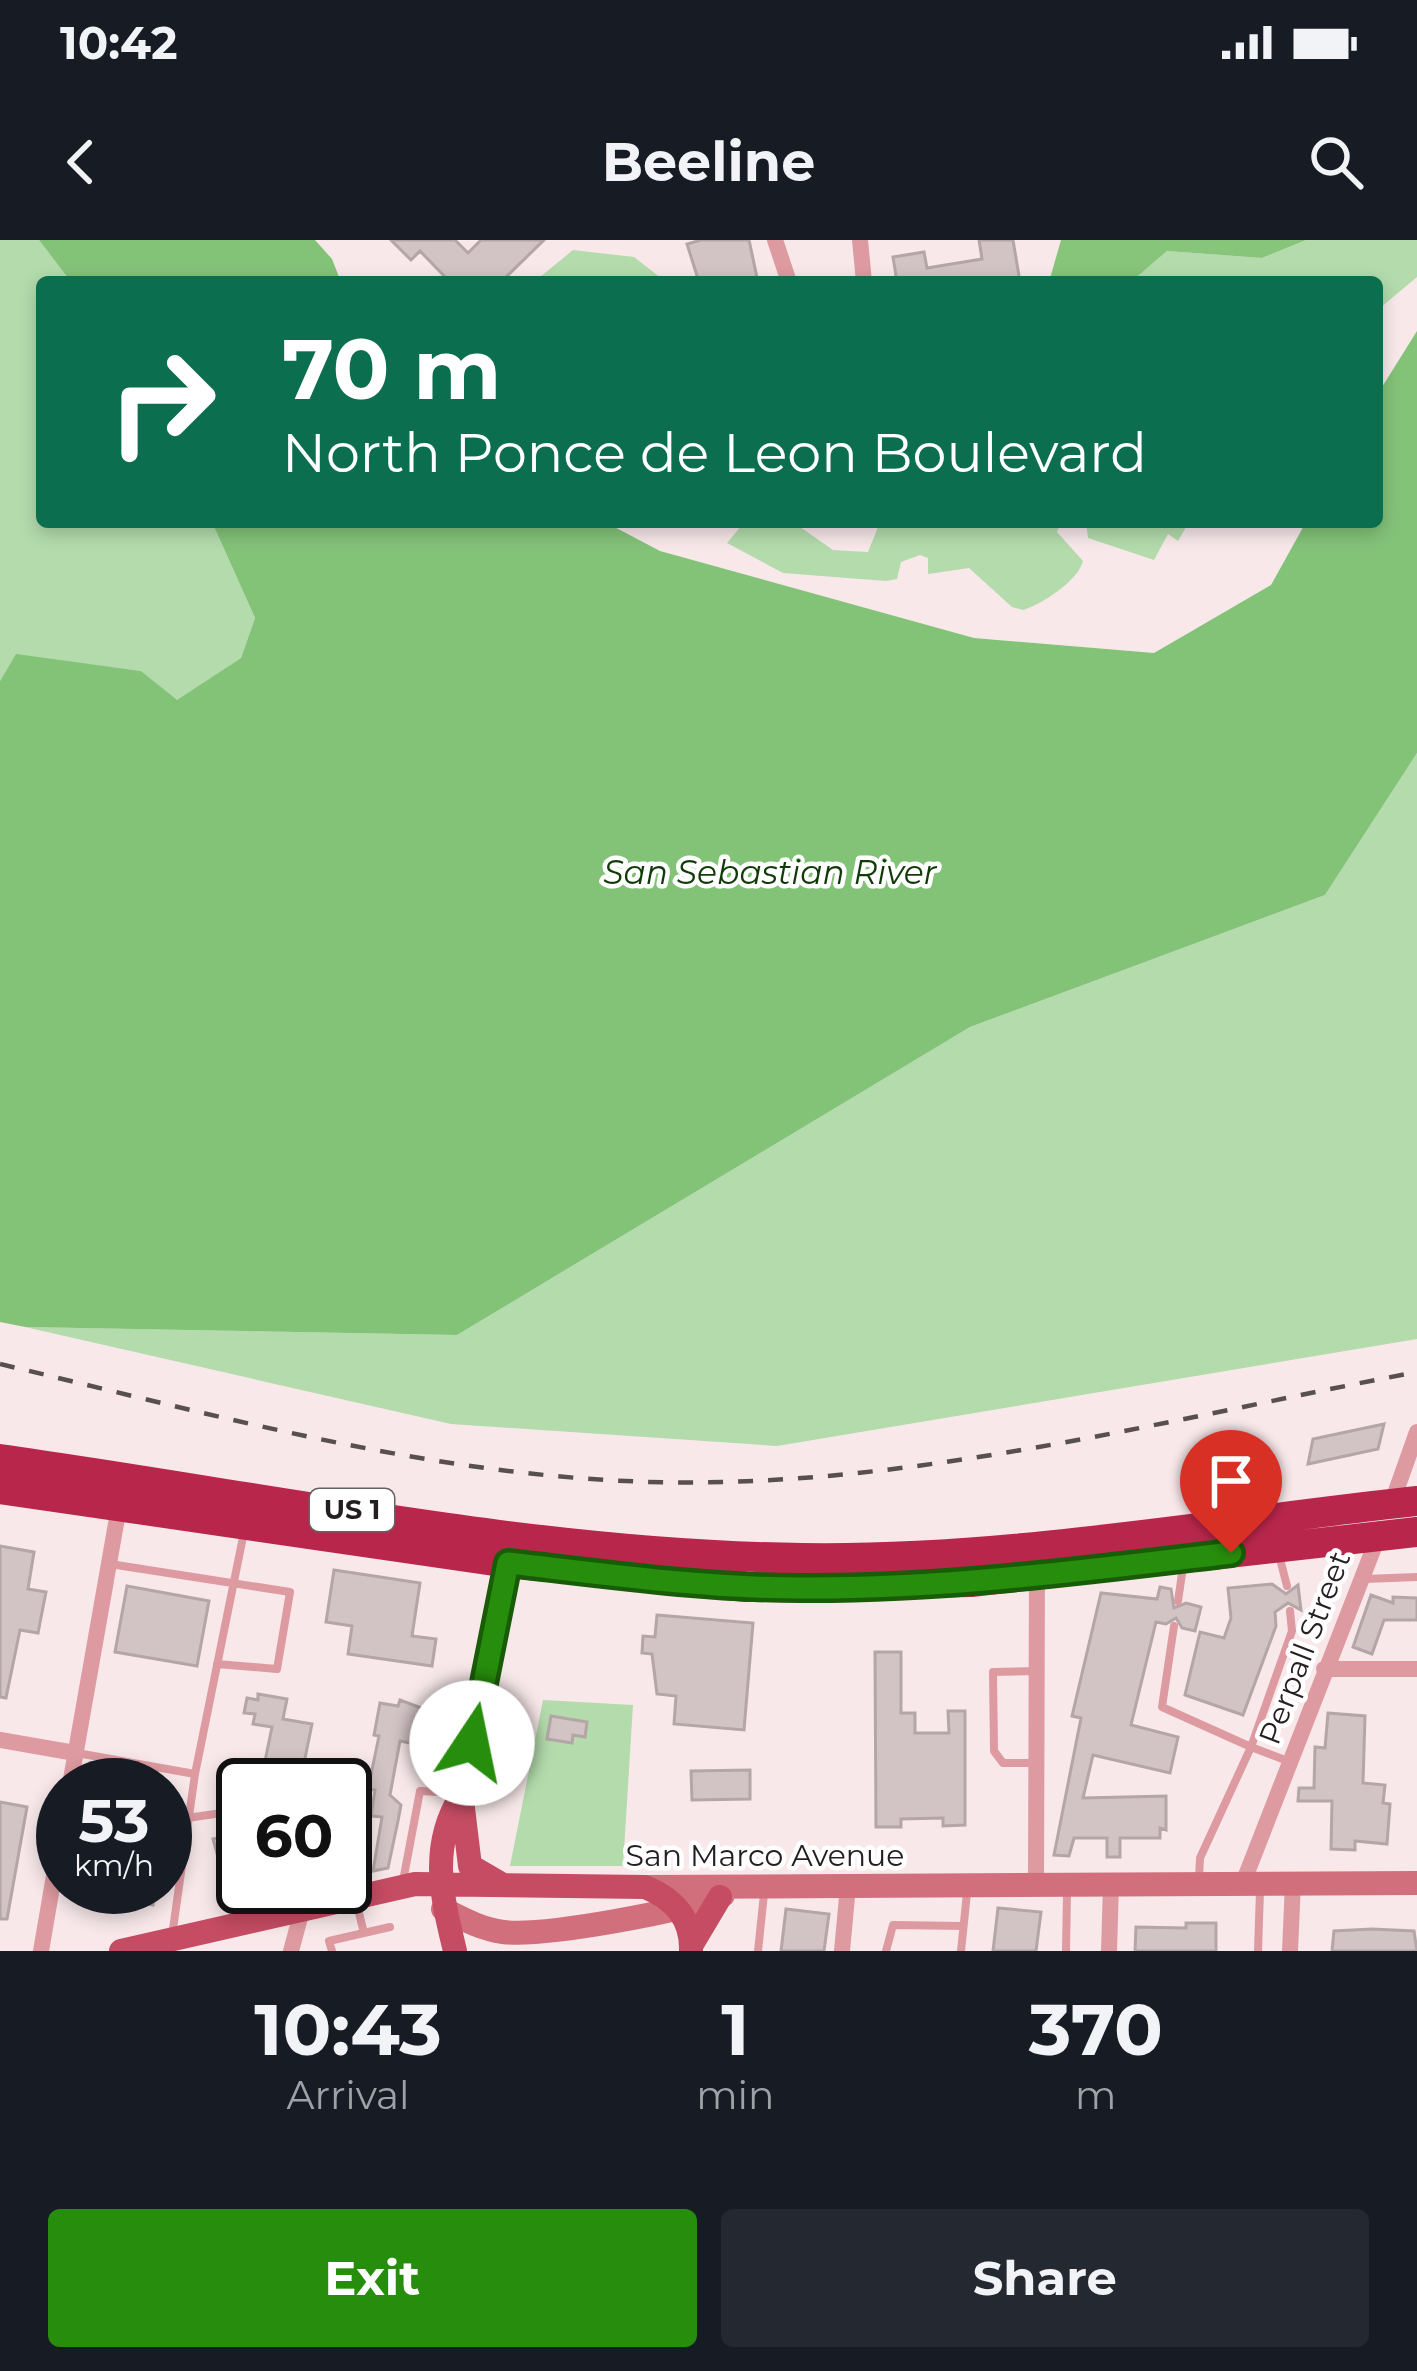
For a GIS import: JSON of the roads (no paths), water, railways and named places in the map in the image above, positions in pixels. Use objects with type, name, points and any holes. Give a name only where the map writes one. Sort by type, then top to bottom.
[{"type":"highway","name":"US 1","points":[[0,1459],[246,1524],[510,1548]]},
{"type":"highway","name":"US 1","points":[[0,1489],[122,1492],[510,1548],[685,1584],[796,1588],[1037,1560],[1404,1502]]},
{"type":"highway","name":"US 1","points":[[1037,1560],[1184,1558],[1417,1532]]},
{"type":"main road","points":[[508,1888],[470,1866],[462,1795],[510,1548]]},
{"type":"main road","points":[[449,1919],[451,1812],[462,1795]]},
{"type":"main road","name":"San Marco Avenue","points":[[372,1897],[403,1888],[449,1919],[508,1888],[727,1892],[765,1886],[1417,1883]]},
{"type":"main road","points":[[645,1887],[678,1908],[691,1947]]},
{"type":"main road","points":[[449,1919],[508,1888]]},
{"type":"main road","points":[[372,1899],[417,1898],[449,1919],[521,1932],[678,1908],[727,1892]]},
{"type":"main road","points":[[691,1947],[727,1892]]},
{"type":"main road","name":"San Marco Avenue","points":[[122,1951],[288,1914]]},
{"type":"street","points":[[776,240],[787,276]]},
{"type":"street","points":[[860,240],[863,276]]},
{"type":"street","name":"Perpall Street","points":[[1252,1883],[1289,1761],[1324,1669],[1378,1536],[1404,1502],[1417,1432]]},
{"type":"street","points":[[74,1758],[122,1492]]},
{"type":"street","points":[[1036,1885],[1037,1560]]},
{"type":"street","points":[[1324,1669],[1417,1669]]},
{"type":"street","points":[[0,1740],[75,1753]]},
{"type":"street","points":[[1290,1951],[1293,1883]]},
{"type":"street","points":[[1109,1951],[1112,1884]]},
{"type":"street","points":[[842,1951],[848,1886]]},
{"type":"street","points":[[41,1951],[47,1914]]},
{"type":"street","points":[[291,1951],[309,1914]]},
{"type":"lane","points":[[192,1790],[246,1524]]},
{"type":"lane","points":[[1278,1548],[1287,1586]]},
{"type":"lane","points":[[1178,1601],[1184,1558]]},
{"type":"lane","points":[[109,1564],[290,1592],[278,1670],[217,1664]]},
{"type":"lane","points":[[1360,1579],[1417,1577]]},
{"type":"lane","points":[[1199,1884],[1200,1858],[1251,1747],[1292,1631],[1290,1611]]},
{"type":"lane","points":[[1174,1626],[1162,1707],[1289,1761]]},
{"type":"lane","points":[[1036,1671],[994,1672],[993,1744],[1003,1763],[1036,1763]]},
{"type":"lane","points":[[75,1753],[195,1774]]},
{"type":"lane","points":[[403,1888],[420,1791],[462,1795]]},
{"type":"lane","points":[[1252,1883],[1258,1951]]},
{"type":"lane","points":[[961,1951],[968,1885]]},
{"type":"lane","points":[[1066,1951],[1067,1885]]},
{"type":"lane","points":[[758,1951],[765,1886]]},
{"type":"lane","points":[[172,1938],[175,1914]]},
{"type":"lane","points":[[268,1914],[270,1921]]},
{"type":"lane","points":[[364,1933],[366,1914]]},
{"type":"lane","points":[[886,1951],[893,1925],[963,1926]]},
{"type":"lane","points":[[332,1951],[329,1941],[390,1927]]},
{"type":"water","points":[[39,240],[315,240],[332,259],[339,276],[66,276]]},
{"type":"water","name":"San Sebastian River","points":[[1417,331],[1417,753],[1325,895],[970,1027],[457,1335],[25,1327],[0,1322],[0,681],[16,654],[141,671],[177,700],[241,658],[255,618],[215,528],[616,528],[660,551],[974,638],[1154,653],[1271,585],[1303,528],[1383,528],[1383,385]]},
{"type":"railway","points":[[0,1364],[301,1435],[454,1463],[607,1480],[709,1482],[811,1477],[1015,1451],[1417,1372]]}]
